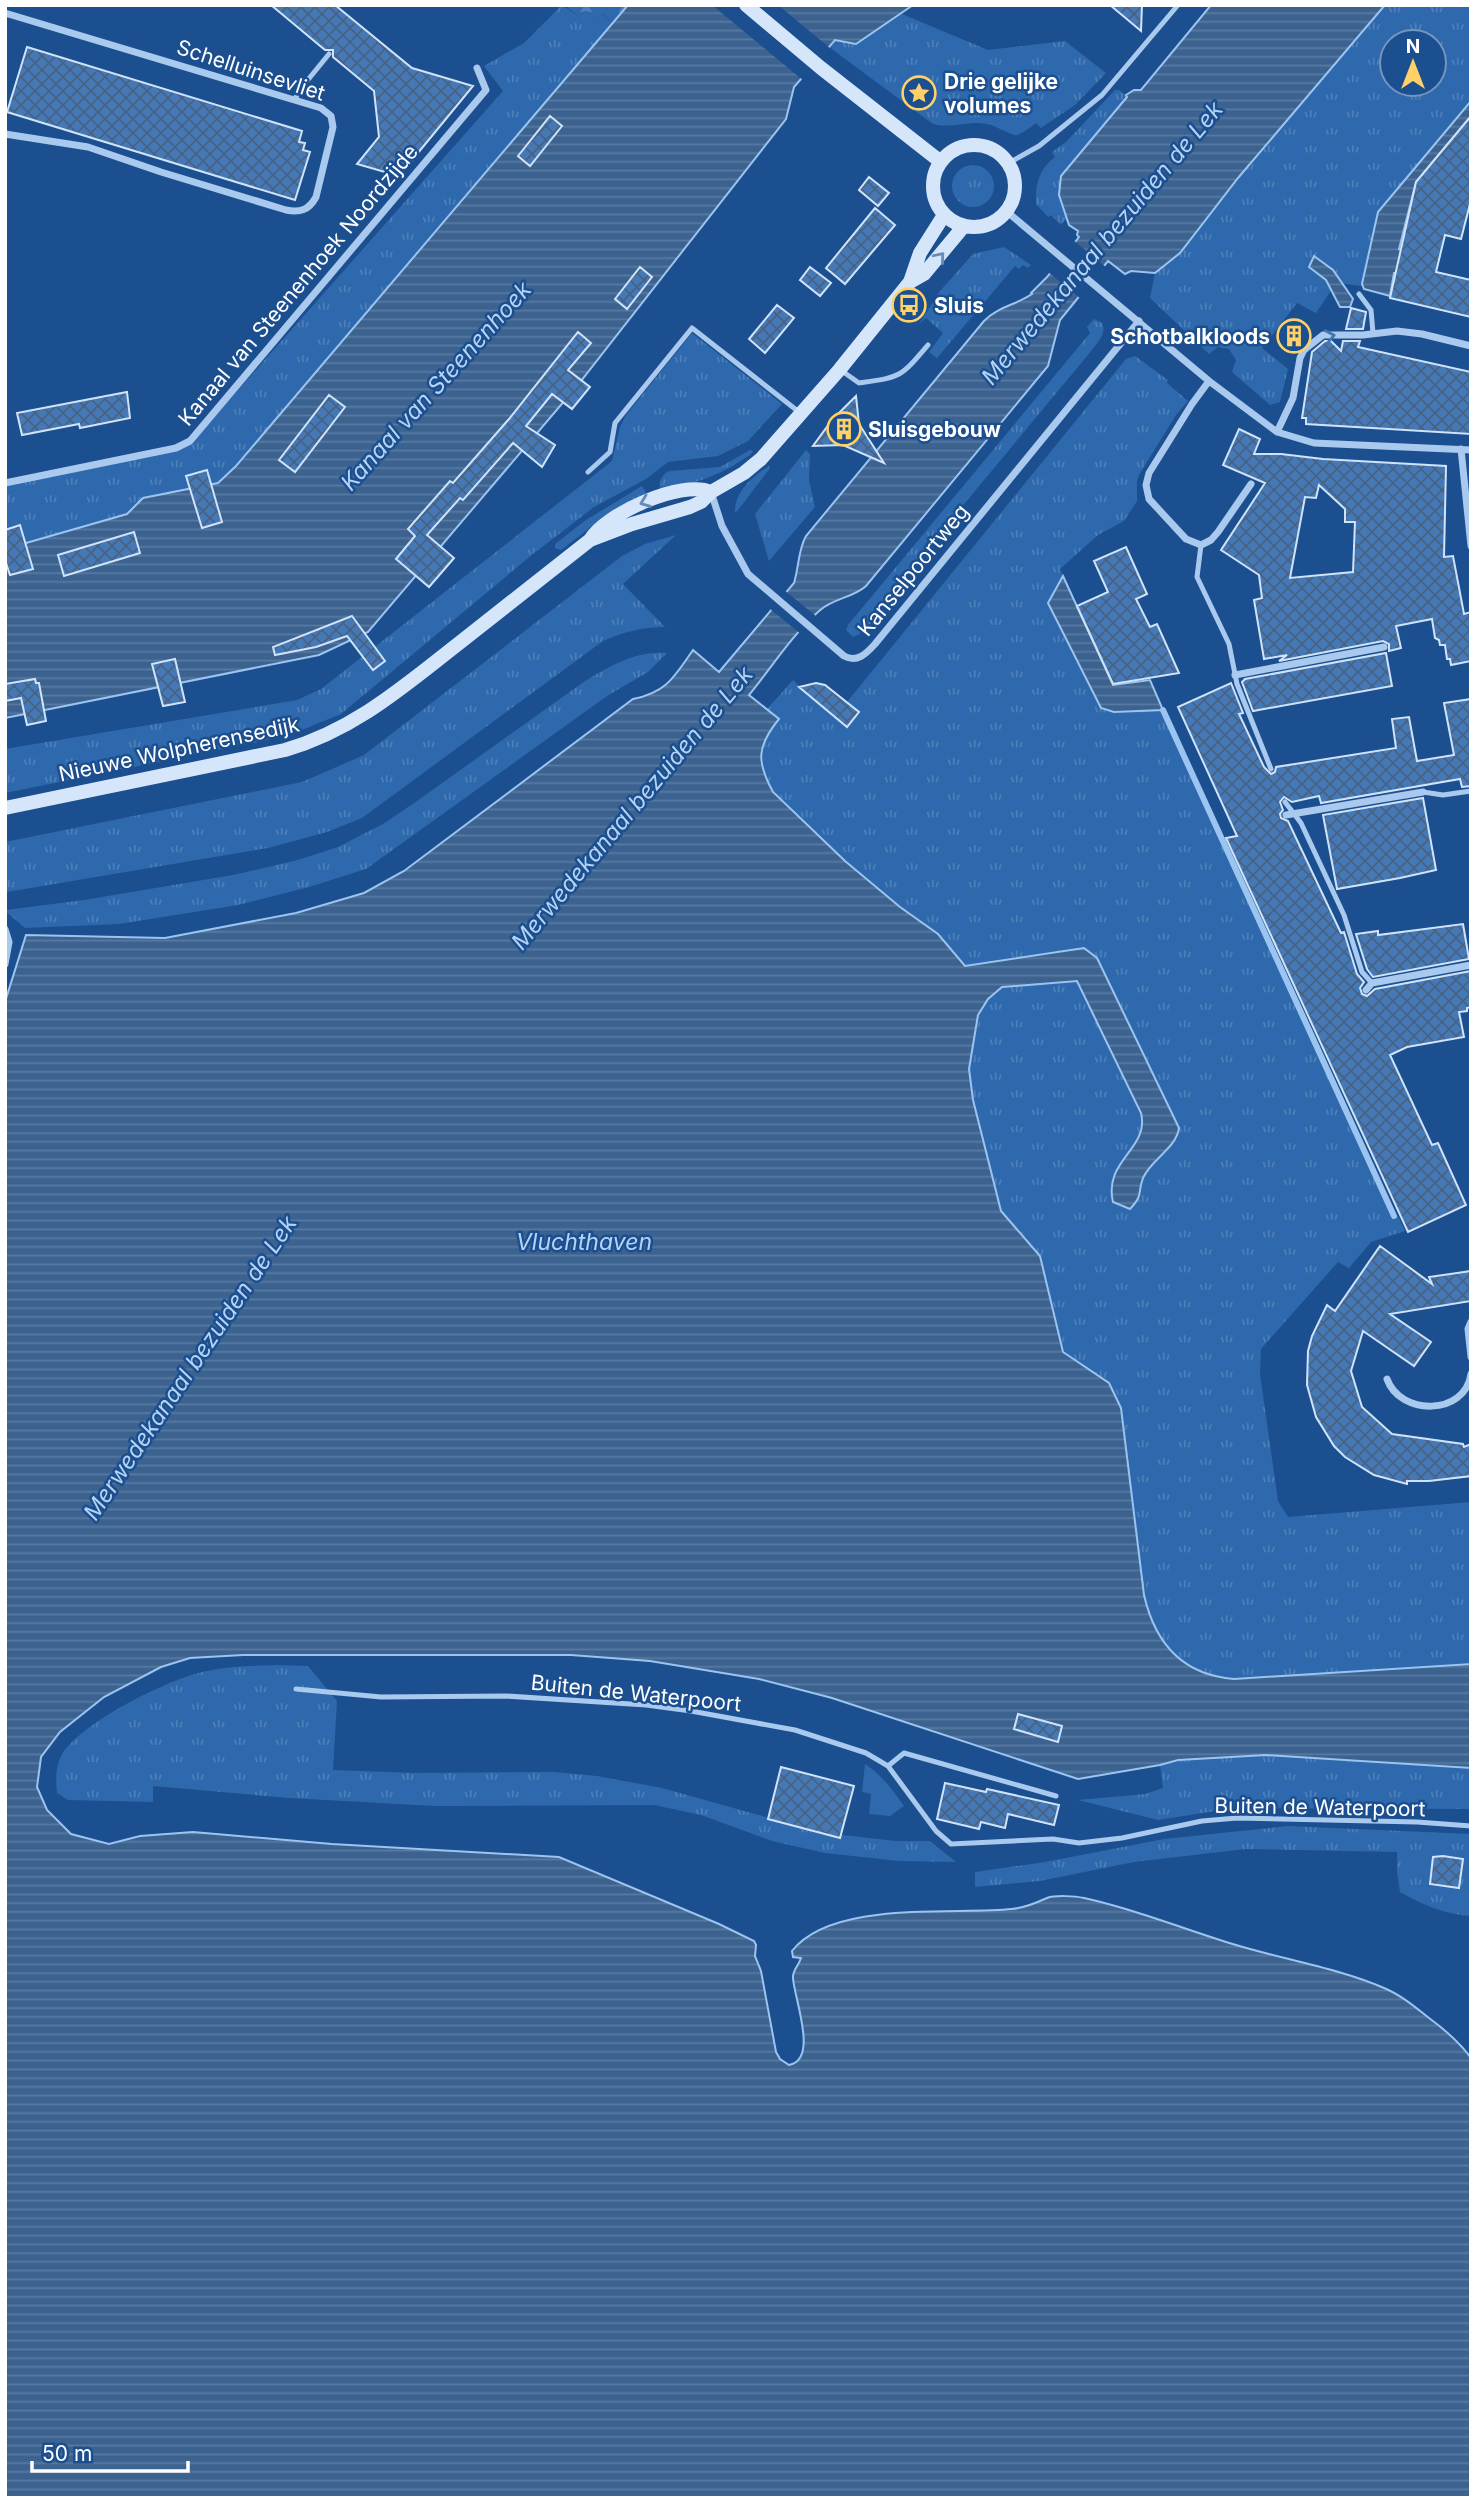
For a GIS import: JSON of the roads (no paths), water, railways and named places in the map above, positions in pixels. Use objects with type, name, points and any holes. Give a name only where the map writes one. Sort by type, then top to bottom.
[{"type":"street","points":[[746,5],[941,162]]},
{"type":"street","name":"Schelluinsevliet","points":[[5,13],[295,100],[325,110],[333,120],[316,197],[310,207],[301,211],[286,210],[88,147],[5,134]]},
{"type":"street","name":"Kanaal van Steenenhoek Noordzijde","points":[[5,482],[176,449],[190,441],[485,90],[477,68]]},
{"type":"street","points":[[975,146],[993,151],[1007,164],[1013,175],[1014,187],[1012,200],[1006,211],[988,225],[964,226],[944,215],[933,192],[935,173],[941,162],[956,150],[975,146]]},
{"type":"street","points":[[1006,211],[1209,381],[1277,432],[1314,443],[1471,450]]},
{"type":"street","name":"Nieuwe Wolpherensedijk","points":[[5,808],[285,750],[306,744],[358,720],[403,688],[590,540],[596,530],[610,519],[639,504],[697,489],[711,492],[744,473],[761,459],[840,369],[910,282],[920,253],[944,215]]},
{"type":"street","name":"Nieuwe Wolpherensedijk","points":[[910,282],[924,274],[964,226]]},
{"type":"street","name":"Kanselpoortweg","points":[[711,492],[722,526],[739,560],[754,580],[848,658],[856,659],[868,652],[1139,321]]},
{"type":"street","points":[[1277,432],[1293,398],[1300,358],[1304,350],[1323,335],[1409,332],[1471,346]]},
{"type":"street","points":[[1209,381],[1146,478],[1149,499],[1185,539],[1201,545],[1211,540],[1218,532],[1251,484]]},
{"type":"street","points":[[1461,450],[1471,545]]},
{"type":"street","points":[[1235,675],[1384,647]]},
{"type":"street","points":[[1290,814],[1423,792]]},
{"type":"street","points":[[5,929],[9,942],[5,964]]},
{"type":"street","points":[[1366,990],[1372,983],[1471,965]]},
{"type":"street","points":[[1471,1322],[1468,1329],[1471,1357]]},
{"type":"street","points":[[1387,1379],[1392,1390],[1408,1402],[1432,1406],[1446,1404],[1462,1393],[1471,1374]]},
{"type":"lane","points":[[1007,164],[1039,146],[1102,95],[1178,5]]},
{"type":"lane","points":[[295,100],[298,92],[329,54]]},
{"type":"lane","points":[[1359,294],[1371,310],[1373,333]]},
{"type":"lane","points":[[588,472],[610,452],[615,423],[692,328],[801,414]]},
{"type":"lane","points":[[840,369],[859,383],[891,379],[905,372],[928,345]]},
{"type":"lane","points":[[1201,545],[1197,577],[1229,644],[1235,675],[1271,769]]},
{"type":"lane","points":[[1423,792],[1443,795],[1471,791]]},
{"type":"lane","points":[[1285,802],[1290,814],[1301,823],[1344,915],[1362,972],[1372,983]]},
{"type":"lane","name":"Buiten de Waterpoort","points":[[296,1689],[382,1697],[532,1697],[691,1710],[795,1730],[866,1753],[888,1766],[936,1831],[951,1844],[1053,1839],[1079,1843],[1122,1838],[1202,1821],[1237,1818],[1417,1822],[1471,1826]]},
{"type":"lane","points":[[888,1766],[904,1753],[1056,1796]]},
{"type":"water","name":"Kanaal van Steenenhoek","points":[[628,5],[913,5],[856,44],[835,40],[794,87],[786,119],[577,386],[368,632],[319,655],[5,718],[5,549],[127,514],[143,498],[218,483],[236,466]]},
{"type":"water","points":[[1211,5],[1385,5],[1238,178],[1180,253],[1155,273],[1131,271],[1125,274],[1108,261],[1060,320],[1048,366],[866,586],[830,603],[809,620],[749,695],[779,719],[766,737],[761,754],[767,781],[773,792],[845,861],[900,907],[938,934],[965,966],[1084,948],[1097,958],[1179,1128],[1173,1142],[1147,1171],[1141,1183],[1139,1197],[1130,1209],[1113,1202],[1114,1175],[1139,1136],[1141,1113],[1077,981],[1002,987],[988,999],[978,1015],[969,1069],[973,1100],[1001,1211],[1040,1256],[1063,1352],[1109,1383],[1121,1408],[1144,1595],[1164,1642],[1174,1654],[1200,1671],[1234,1679],[1471,1664],[1471,1768],[1266,1755],[1178,1760],[1078,1779],[832,1698],[759,1679],[650,1661],[571,1655],[243,1655],[190,1658],[161,1667],[104,1697],[60,1732],[41,1757],[37,1787],[47,1810],[71,1834],[109,1844],[140,1836],[193,1832],[332,1844],[559,1857],[754,1941],[776,2052],[780,2059],[789,2065],[798,2061],[804,2041],[793,1978],[801,1958],[793,1957],[792,1951],[811,1935],[835,1924],[895,1913],[1012,1909],[1051,1897],[1080,1897],[1123,1908],[1236,1945],[1348,1975],[1390,1991],[1440,2027],[1471,2058],[1471,2498],[5,2498],[5,1002],[26,935],[165,938],[296,913],[364,893],[404,871],[633,699],[662,688],[675,676],[693,650],[719,672],[794,583],[801,547],[806,536],[984,321],[995,312],[1032,294],[1079,237],[1078,231],[1069,225],[1059,195],[1061,176],[1126,95],[1134,90],[1141,90]]},
{"type":"water","points":[[1471,101],[1471,116],[1416,182],[1390,296],[1364,289],[1362,284],[1378,212]]},
{"type":"water","points":[[1314,256],[1333,270],[1353,299],[1350,307],[1340,307],[1326,280],[1309,267]]},
{"type":"water","points":[[1063,576],[1113,685],[1150,680],[1163,710],[1114,712],[1101,708],[1048,603]]},
{"type":"waterway","points":[[1163,710],[1394,1216]]},
{"type":"place","name":"Drie gelijke volumes","points":[[919,93]]},
{"type":"place","name":"Sluis","points":[[909,305]]},
{"type":"place","name":"Schotbalkloods","points":[[1294,336]]},
{"type":"place","name":"Sluisgebouw","points":[[844,429]]},
{"type":"water label","name":"Merwedekanaal bezuiden de Lek","points":[[1102,243]]},
{"type":"water label","name":"Merwedekanaal bezuiden de Lek","points":[[632,808]]},
{"type":"water label","name":"Vluchthaven","points":[[584,1242]]},
{"type":"water label","name":"Merwedekanaal bezuiden de Lek","points":[[190,1368]]}]
